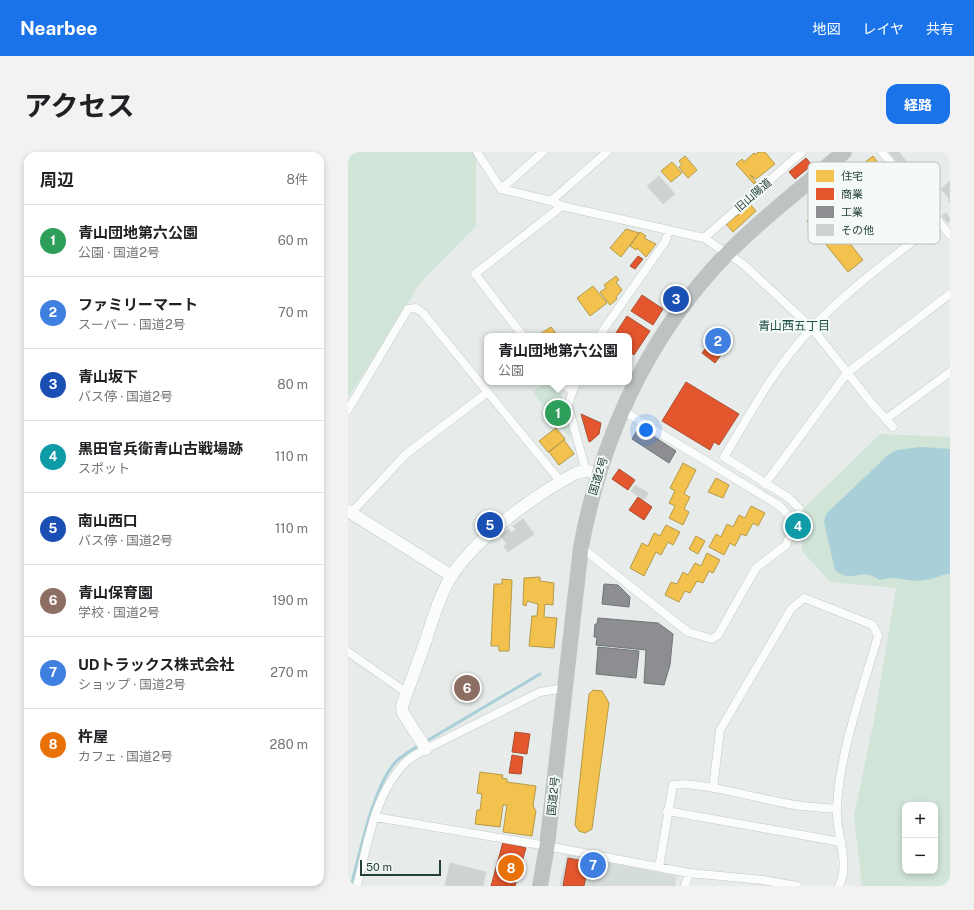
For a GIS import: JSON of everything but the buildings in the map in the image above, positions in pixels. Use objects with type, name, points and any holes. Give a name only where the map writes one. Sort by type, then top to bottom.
[{"type":"highway","name":"国道2号","points":[[833,162],[844,152]]},
{"type":"highway","name":"国道2号","points":[[540,886],[547,846],[581,547],[588,510],[592,472],[636,380],[661,337],[694,293],[728,254],[808,184]]},
{"type":"street","points":[[477,152],[501,189],[551,201],[562,206],[704,238],[743,264],[812,328],[847,373],[894,427]]},
{"type":"street","points":[[501,189],[543,152]]},
{"type":"street","points":[[551,201],[606,152]]},
{"type":"street","name":"旧山陽道","points":[[704,238],[802,152]]},
{"type":"street","points":[[882,152],[890,162]]},
{"type":"street","points":[[521,333],[475,274],[562,206]]},
{"type":"street","points":[[940,222],[950,235]]},
{"type":"street","points":[[601,333],[665,242],[669,231]]},
{"type":"street","points":[[799,508],[789,498],[724,457],[770,380],[812,328],[858,286],[910,244]]},
{"type":"street","points":[[765,484],[847,373],[950,294]]},
{"type":"street","points":[[348,410],[408,309],[416,308],[423,313],[561,482]]},
{"type":"street","points":[[886,419],[950,372]]},
{"type":"street","points":[[564,385],[572,391]]},
{"type":"street","points":[[426,749],[403,713],[402,706],[439,602],[452,576],[469,554],[495,528],[576,473],[592,472],[568,404],[575,385]]},
{"type":"street","points":[[452,576],[349,512],[406,454],[488,392]]},
{"type":"street","points":[[581,547],[688,632],[712,639],[718,635],[756,568],[786,545],[793,526],[789,516],[780,506],[622,410]]},
{"type":"street","points":[[713,788],[720,730],[791,609],[804,598],[873,625],[878,636],[856,712],[842,769],[836,809],[844,876],[839,886]]},
{"type":"street","points":[[348,652],[407,693]]},
{"type":"street","points":[[357,886],[375,817],[386,789],[408,760],[426,749],[540,692],[565,688]]},
{"type":"street","points":[[659,867],[667,811],[673,786],[678,784],[713,788],[787,804],[836,809]]},
{"type":"street","points":[[667,811],[841,842]]},
{"type":"street","points":[[375,817],[547,846],[689,873],[797,886]]},
{"type":"street","points":[[685,886],[689,873]]},
{"type":"shaded area","points":[[567,854],[677,876],[675,886],[559,886]]},
{"type":"green space","points":[[348,152],[476,152],[476,226],[421,282],[348,398]]},
{"type":"green space","points":[[541,385],[556,385],[560,390],[572,434],[569,437],[533,392]]},
{"type":"green space","points":[[880,434],[950,437],[950,886],[862,886],[854,816],[874,720],[896,588],[830,582],[802,551],[804,508]]},
{"type":"water","points":[[921,447],[950,449],[950,574],[914,581],[891,578],[880,580],[870,575],[847,576],[839,573],[835,570],[824,522],[826,514],[888,455],[897,450]]},
{"type":"waterway","points":[[425,742],[540,674]]},
{"type":"waterway","points":[[351,886],[368,823],[385,777],[399,759],[420,745]]},
{"type":"place","name":"青山坂下","points":[[676,299]]},
{"type":"place","name":"ファミリーマート","points":[[718,341]]},
{"type":"place","name":"青山団地第六公園","points":[[558,413]]},
{"type":"place","name":"南山西口","points":[[490,525]]},
{"type":"place","name":"黒田官兵衛青山古戦場跡","points":[[798,526]]},
{"type":"place","name":"青山保育園","points":[[467,688]]},
{"type":"place","name":"UDトラックス株式会社","points":[[593,865]]},
{"type":"place","name":"杵屋","points":[[511,868]]},
{"type":"district","name":"青山西五丁目","points":[[794,326]]}]
